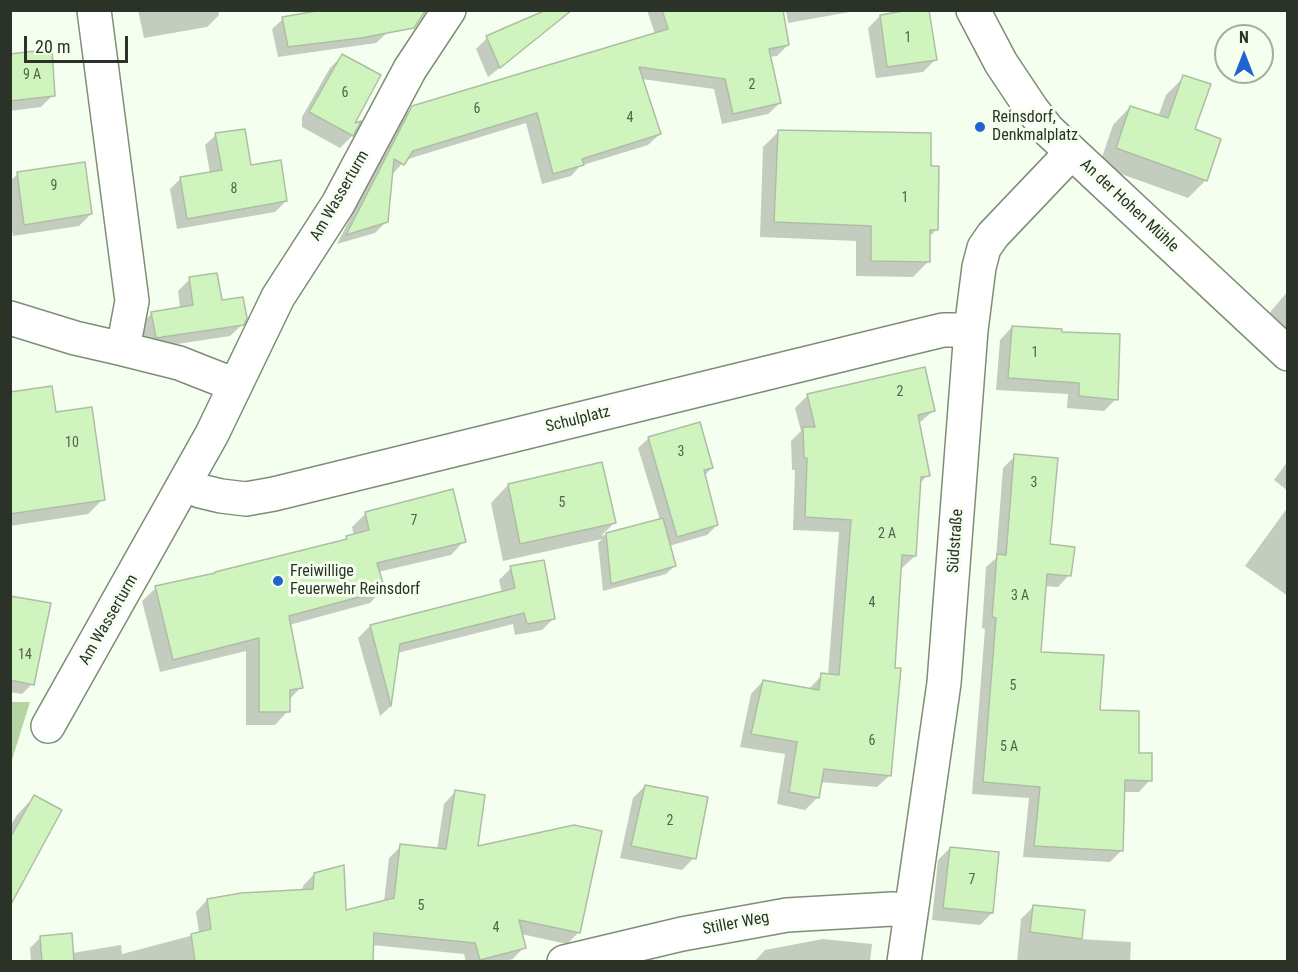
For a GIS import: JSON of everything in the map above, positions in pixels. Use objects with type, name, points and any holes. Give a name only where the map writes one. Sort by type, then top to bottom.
[{"type":"street","points":[[94,10],[132,301],[123,349]]},
{"type":"street","name":"Am Wasserturm","points":[[48,726],[212,434],[278,297],[338,204],[410,69],[449,10]]},
{"type":"street","name":"An der Hohen Mühle","points":[[973,10],[1001,63],[1048,130],[1287,354]]},
{"type":"street","name":"Südstraße","points":[[904,962],[945,683],[971,330],[978,275],[984,248],[993,235],[1071,153]]},
{"type":"street","points":[[10,318],[75,338],[179,363],[236,385]]},
{"type":"street","name":"Schulplatz","points":[[185,483],[200,491],[220,496],[246,499],[274,494],[943,330],[971,330]]},
{"type":"street","name":"Stiller Weg","points":[[564,962],[682,934],[787,915],[892,909],[911,911]]},
{"type":"green space","points":[[10,702],[30,702],[11,763]]},
{"type":"building","points":[[322,10],[426,10],[414,28],[361,38],[288,47],[282,17]]},
{"type":"building","points":[[546,10],[572,10],[500,68],[486,36]]},
{"type":"building","points":[[662,10],[783,10],[789,45],[769,49],[781,103],[733,114],[725,79],[639,67],[661,134],[582,159],[584,165],[553,174],[537,113],[413,151],[404,165],[394,159],[388,222],[346,235],[412,106],[668,29]]},
{"type":"building","points":[[909,10],[929,10],[937,60],[887,67],[880,15]]},
{"type":"building","points":[[52,49],[55,96],[10,101],[10,54]]},
{"type":"building","points":[[342,54],[381,75],[355,123],[361,121],[353,136],[309,112]]},
{"type":"building","points":[[1183,75],[1211,84],[1195,129],[1221,139],[1207,181],[1116,148],[1130,106],[1168,118]]},
{"type":"building","points":[[245,129],[251,165],[281,160],[287,201],[187,219],[180,177],[222,170],[215,133]]},
{"type":"building","points":[[778,130],[931,133],[931,166],[939,166],[938,230],[930,230],[930,262],[871,261],[871,226],[774,222]]},
{"type":"building","points":[[85,162],[92,214],[24,225],[17,172]]},
{"type":"building","points":[[217,273],[222,300],[243,297],[247,318],[244,325],[156,338],[151,312],[193,305],[189,277]]},
{"type":"building","points":[[1012,326],[1062,329],[1062,332],[1120,334],[1118,400],[1079,396],[1079,383],[1008,378]]},
{"type":"building","points":[[925,367],[935,411],[918,415],[930,476],[921,477],[916,556],[902,555],[895,668],[901,668],[891,776],[824,769],[819,798],[789,792],[797,742],[751,734],[763,680],[819,690],[821,673],[839,675],[851,520],[805,517],[807,458],[804,458],[803,427],[815,427],[807,394]]},
{"type":"building","points":[[52,386],[56,412],[92,407],[105,500],[10,514],[10,392]]},
{"type":"building","points":[[700,422],[713,468],[704,470],[718,525],[677,537],[648,437]]},
{"type":"building","points":[[1014,454],[1058,458],[1050,544],[1075,547],[1071,576],[1047,574],[1041,652],[1104,655],[1100,710],[1139,711],[1139,753],[1152,753],[1152,781],[1125,780],[1123,851],[1034,846],[1040,787],[983,782],[996,618],[992,617],[997,554],[1006,555]]},
{"type":"building","points":[[602,462],[616,523],[520,544],[508,484]]},
{"type":"building","points":[[453,489],[466,542],[377,563],[385,590],[289,616],[303,688],[290,690],[290,712],[259,712],[259,638],[173,660],[155,586],[347,539],[346,536],[369,530],[365,512]]},
{"type":"building","points":[[663,518],[676,566],[611,584],[606,533]]},
{"type":"building","points":[[544,560],[555,619],[527,624],[524,613],[400,644],[391,706],[370,625],[515,588],[510,566]]},
{"type":"building","points":[[10,596],[51,603],[34,685],[10,680]]},
{"type":"building","points":[[645,785],[708,797],[696,859],[631,846]]},
{"type":"building","points":[[455,790],[485,795],[478,846],[574,825],[602,831],[580,933],[519,920],[526,948],[480,960],[475,943],[374,933],[373,962],[195,962],[191,934],[211,929],[207,899],[241,893],[313,889],[314,873],[344,865],[346,910],[394,898],[400,844],[446,849]]},
{"type":"building","points":[[34,795],[62,810],[10,906],[10,838]]},
{"type":"building","points":[[950,847],[999,852],[993,913],[943,908]]},
{"type":"building","points":[[1033,905],[1085,910],[1082,939],[1030,932]]},
{"type":"building","points":[[72,933],[74,962],[42,962],[40,936]]},
{"type":"place","name":"Reinsdorf, Denkmalplatz","points":[[980,127]]},
{"type":"place","name":"Freiwillige Feuerwehr Reinsdorf","points":[[278,581]]}]
